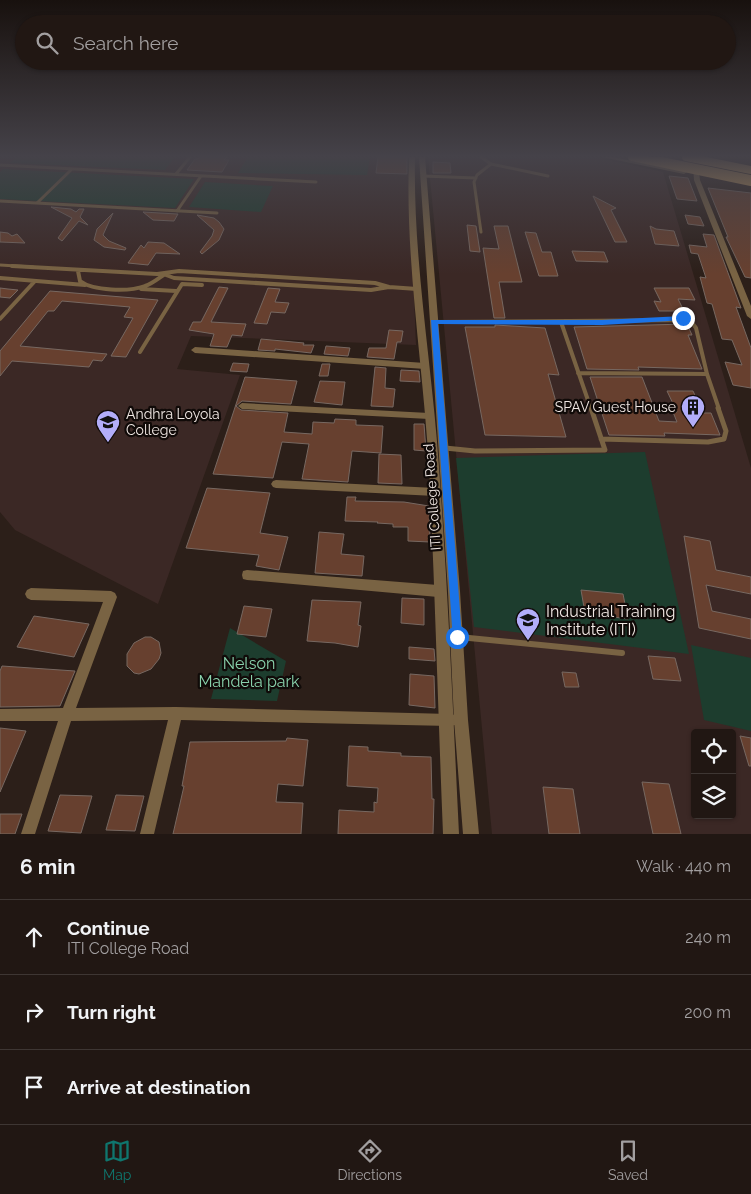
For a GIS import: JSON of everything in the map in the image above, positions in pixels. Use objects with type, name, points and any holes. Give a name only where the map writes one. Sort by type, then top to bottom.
[{"type":"street","name":"ITI College Road","points":[[411,196],[417,288],[435,492],[438,591],[451,834]]},
{"type":"street","name":"ITI College Road","points":[[425,196],[457,637],[460,720],[472,834]]},
{"type":"street","points":[[707,196],[751,316]]},
{"type":"street","points":[[195,350],[425,366]]},
{"type":"street","points":[[242,406],[429,416]]},
{"type":"street","points":[[276,484],[435,492]]},
{"type":"street","points":[[247,575],[438,591]]},
{"type":"street","points":[[28,834],[67,714],[110,597],[31,594]]},
{"type":"street","points":[[147,834],[176,714]]},
{"type":"street","points":[[0,715],[176,714],[460,720]]},
{"type":"lane","points":[[37,203],[44,196]]},
{"type":"lane","points":[[177,211],[187,196]]},
{"type":"lane","points":[[476,196],[481,232]]},
{"type":"lane","points":[[0,201],[217,213]]},
{"type":"lane","points":[[0,265],[78,271],[165,274],[179,271],[375,283],[389,287]]},
{"type":"lane","points":[[78,271],[80,281],[88,287],[130,290],[159,279],[165,274]]},
{"type":"lane","points":[[165,274],[174,278],[372,290],[389,287],[417,288]]},
{"type":"lane","points":[[214,280],[218,274]]},
{"type":"lane","points":[[0,278],[85,285]]},
{"type":"lane","points":[[0,319],[35,281]]},
{"type":"lane","points":[[140,352],[182,284],[202,285]]},
{"type":"lane","points":[[137,288],[176,291]]},
{"type":"lane","points":[[434,322],[561,322],[676,318],[690,320],[696,328],[707,374],[726,431],[724,439],[708,442],[601,439]]},
{"type":"lane","points":[[443,448],[475,451],[605,450],[561,322]]},
{"type":"lane","points":[[578,373],[707,374]]},
{"type":"lane","points":[[457,637],[622,653]]},
{"type":"shaded area","name":"Andhra Loyola College","points":[[0,196],[410,196],[416,345],[191,336],[177,369],[240,375],[158,604],[15,530],[0,512]]},
{"type":"shaded area","points":[[432,196],[670,196],[751,468],[751,834],[492,834]]},
{"type":"green space","points":[[0,196],[183,196],[175,208],[0,199]]},
{"type":"green space","points":[[196,196],[268,196],[261,212],[189,207]]},
{"type":"green space","points":[[645,452],[689,654],[474,627],[456,458]]},
{"type":"green space","name":"Nelson Mandela park","points":[[230,628],[286,661],[277,701],[211,699]]},
{"type":"green space","points":[[691,645],[751,658],[751,731],[704,720]]},
{"type":"building","points":[[593,196],[616,208],[611,210],[627,242],[615,242]]},
{"type":"building","points":[[676,196],[695,196],[697,201],[677,199]]},
{"type":"building","points":[[711,196],[751,196],[751,278],[745,277],[726,237],[728,237]]},
{"type":"building","points":[[51,207],[71,209],[76,212],[79,209],[84,209],[80,217],[88,225],[79,221],[62,241],[58,238],[72,218]]},
{"type":"building","points":[[143,212],[178,214],[174,221],[153,220]]},
{"type":"building","points":[[113,213],[103,235],[109,241],[126,248],[125,250],[104,247],[94,240],[97,229]]},
{"type":"building","points":[[197,215],[214,218],[224,229],[219,240],[202,254],[200,252],[212,236],[214,230]]},
{"type":"building","points":[[685,215],[700,217],[704,226],[688,224]]},
{"type":"building","points":[[467,225],[476,226],[480,252],[470,251]]},
{"type":"building","points":[[494,226],[508,226],[522,282],[499,282],[505,318],[494,318],[483,248],[499,249]]},
{"type":"building","points":[[650,226],[656,229],[674,231],[679,246],[655,244]]},
{"type":"building","points":[[0,232],[8,233],[12,236],[17,234],[25,243],[0,242]]},
{"type":"building","points":[[525,232],[536,233],[542,252],[551,252],[558,276],[539,276]]},
{"type":"building","points":[[703,234],[714,235],[741,308],[736,307],[751,348],[751,388],[733,385],[725,362],[742,365],[732,340],[722,339],[712,304],[707,303],[700,277],[706,278],[698,254],[691,253],[689,245],[707,247]]},
{"type":"building","points":[[148,242],[164,243],[180,254],[156,253],[148,265],[128,263],[141,245],[144,248]]},
{"type":"building","points":[[572,251],[604,252],[608,262],[576,261]]},
{"type":"building","points":[[219,287],[228,288],[211,322],[246,324],[242,336],[232,335],[227,347],[210,346],[214,334],[189,330],[193,322],[201,322]]},
{"type":"building","points":[[0,288],[18,290],[10,298],[0,297]]},
{"type":"building","points":[[268,288],[280,289],[275,302],[289,303],[285,313],[271,312],[267,324],[254,323]]},
{"type":"building","points":[[654,288],[689,288],[695,300],[678,299],[684,311],[659,311],[654,301],[661,302]]},
{"type":"building","points":[[50,291],[158,300],[126,357],[111,356],[133,318],[124,317],[130,307],[62,301],[54,311],[48,311],[20,346],[107,354],[102,361],[93,360],[89,367],[12,361],[0,376],[0,351]]},
{"type":"building","points":[[687,324],[692,335],[688,335],[702,369],[638,367],[639,370],[587,369],[574,327]]},
{"type":"building","points":[[495,325],[545,328],[559,375],[548,374],[566,437],[485,435],[465,327],[495,327]]},
{"type":"building","points":[[389,330],[403,331],[401,342],[397,342],[394,359],[367,357],[369,348],[386,348]]},
{"type":"building","points":[[261,339],[314,345],[311,353],[275,349],[275,351],[258,350]]},
{"type":"building","points":[[326,346],[350,348],[348,356],[324,354]]},
{"type":"building","points":[[233,363],[249,364],[247,372],[230,371]]},
{"type":"building","points":[[322,364],[330,364],[328,376],[319,376]]},
{"type":"building","points":[[375,367],[386,368],[385,388],[395,389],[393,407],[371,406]]},
{"type":"building","points":[[401,370],[419,371],[420,382],[400,381]]},
{"type":"building","points":[[245,377],[297,381],[291,404],[242,401],[236,406],[241,410],[288,413],[284,432],[312,434],[313,422],[334,423],[335,419],[356,420],[356,425],[383,426],[381,453],[352,451],[348,482],[302,479],[309,444],[282,442],[273,478],[213,474]]},
{"type":"building","points":[[590,377],[642,377],[659,421],[677,422],[673,412],[677,412],[667,391],[693,391],[703,413],[711,413],[720,435],[664,433],[665,436],[609,435]]},
{"type":"building","points":[[320,381],[345,382],[342,405],[314,402]]},
{"type":"building","points":[[414,424],[424,424],[426,451],[414,450]]},
{"type":"building","points":[[379,454],[401,455],[402,484],[378,483]]},
{"type":"building","points":[[207,488],[270,493],[260,533],[288,537],[279,570],[256,566],[259,555],[186,548]]},
{"type":"building","points":[[347,497],[356,497],[355,501],[404,502],[429,506],[430,542],[408,541],[408,527],[393,527],[393,524],[378,522],[345,521]]},
{"type":"building","points":[[319,532],[344,534],[341,554],[364,556],[362,576],[315,573]]},
{"type":"building","points":[[684,536],[710,541],[716,570],[751,577],[751,594],[706,585],[712,611],[751,619],[751,639],[699,628]]},
{"type":"building","points":[[581,590],[623,594],[628,619],[585,613]]},
{"type":"building","points":[[402,598],[424,599],[424,625],[401,623]]},
{"type":"building","points":[[312,600],[361,602],[358,625],[361,626],[358,647],[307,641]]},
{"type":"building","points":[[244,606],[272,609],[266,637],[237,634]]},
{"type":"building","points":[[34,616],[89,624],[74,657],[17,647]]},
{"type":"building","points":[[145,637],[151,637],[159,642],[161,653],[151,669],[139,674],[134,673],[127,666],[127,654],[134,643]]},
{"type":"building","points":[[409,647],[434,649],[435,661],[409,659]]},
{"type":"building","points":[[648,656],[675,658],[681,681],[653,679]]},
{"type":"building","points":[[2,666],[75,671],[60,706],[0,707],[0,671]]},
{"type":"building","points":[[562,672],[576,673],[579,687],[565,687]]},
{"type":"building","points":[[410,674],[434,676],[435,708],[409,705]]},
{"type":"building","points":[[0,728],[26,731],[0,792]]},
{"type":"building","points":[[740,736],[751,738],[751,766],[749,766]]},
{"type":"building","points":[[287,738],[308,740],[303,786],[278,784],[276,802],[303,803],[301,834],[173,834],[184,786],[182,786],[190,742],[286,741]]},
{"type":"building","points":[[349,746],[368,747],[368,751],[401,753],[401,756],[431,757],[432,799],[434,799],[433,834],[338,834],[339,810],[374,812],[374,802],[377,803],[378,788],[347,786]]},
{"type":"building","points":[[642,782],[669,784],[681,834],[653,834]]},
{"type":"building","points":[[543,787],[573,789],[580,834],[549,834]]},
{"type":"building","points":[[60,795],[92,796],[81,833],[48,831]]},
{"type":"building","points":[[116,795],[144,796],[135,831],[106,830]]},
{"type":"building","points":[[0,814],[22,814],[15,834],[0,834]]},
{"type":"place","name":"SPAV Guest House","points":[[693,428]]},
{"type":"place","name":"Andhra Loyola College","points":[[108,443]]},
{"type":"place","name":"Industrial Training Institute (ITI)","points":[[528,641]]},
{"type":"route","points":[[457,637],[434,322],[602,322],[683,318]]}]
